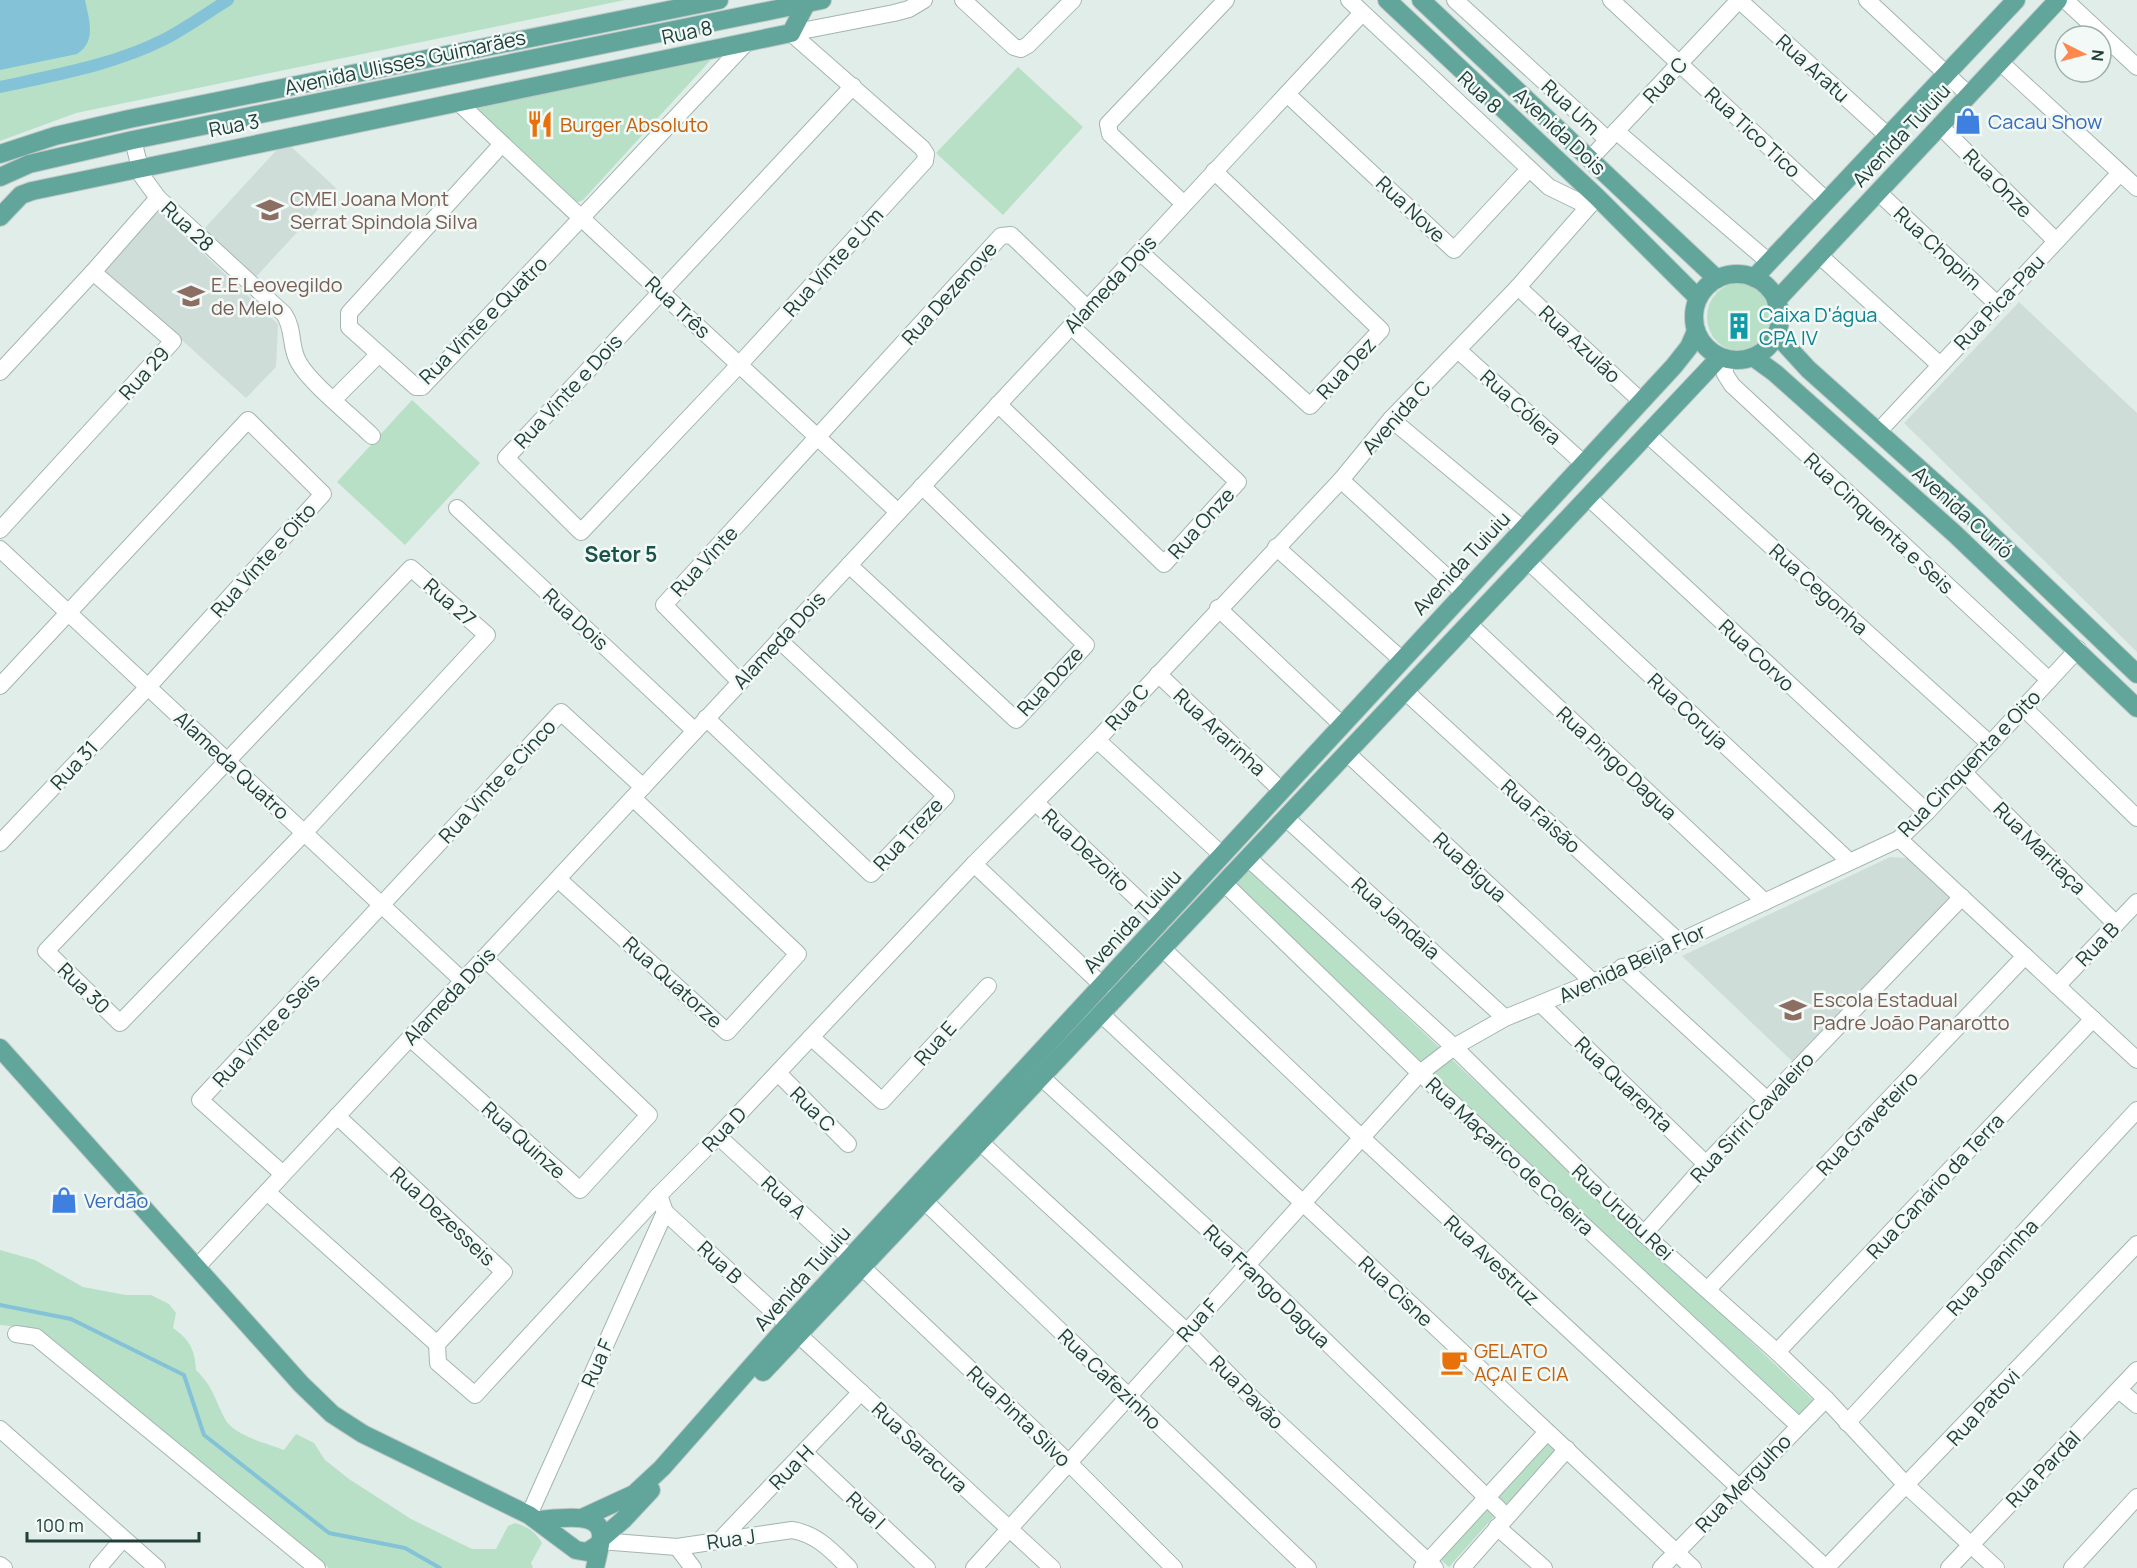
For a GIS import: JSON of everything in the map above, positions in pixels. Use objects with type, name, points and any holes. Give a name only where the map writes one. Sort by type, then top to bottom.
[{"type":"main road","name":"Avenida Ulisses Guimarães","points":[[0,154],[56,136],[129,119],[718,0]]},
{"type":"main road","name":"Avenida Dois","points":[[1387,0],[1593,201],[1698,298]]},
{"type":"main road","name":"Avenida Dois","points":[[1421,0],[1717,279]]},
{"type":"main road","name":"Avenida Tuiuiu","points":[[1776,301],[2058,0]]},
{"type":"main road","name":"Avenida Ulisses Guimarães","points":[[0,177],[29,164],[133,140],[814,1]]},
{"type":"main road","points":[[791,33],[814,1]]},
{"type":"main road","name":"Avenida Tuiuiu","points":[[1754,278],[1947,73],[2007,3]]},
{"type":"main road","name":"Rua 8","points":[[458,102],[791,33]]},
{"type":"main road","name":"Rua 3","points":[[0,217],[21,195],[138,167],[458,102]]},
{"type":"main road","points":[[129,119],[133,140]]},
{"type":"main road","points":[[1742,274],[1754,278],[1764,284],[1776,301],[1779,323],[1776,334],[1762,352],[1753,357],[1739,360],[1722,358],[1710,351],[1696,331],[1695,309],[1698,298],[1717,279],[1742,274]]},
{"type":"main road","name":"Avenida Tuiuiu","points":[[918,1196],[980,1142],[1041,1077],[1103,986],[1641,401],[1689,347],[1696,331]]},
{"type":"main road","name":"Avenida Curió","points":[[1776,334],[1808,369],[1972,516],[2137,674]]},
{"type":"main road","name":"Avenida Curió","points":[[1753,357],[1775,373],[2078,649],[2137,708]]},
{"type":"main road","name":"Avenida Tuiuiu","points":[[580,1518],[634,1494],[655,1475],[1078,1025],[1101,1014],[1722,358]]},
{"type":"main road","points":[[1371,694],[1387,710]]},
{"type":"main road","points":[[0,1048],[301,1384],[332,1414],[363,1434],[534,1517],[573,1547],[587,1552],[600,1541]]},
{"type":"main road","name":"Avenida Tuiuiu","points":[[600,1541],[624,1520],[793,1330]]},
{"type":"main road","points":[[534,1517],[580,1518],[595,1522],[600,1529],[595,1568]]},
{"type":"main road","points":[[580,1518],[568,1529],[581,1568]]},
{"type":"street","name":"Rua 8","points":[[791,33],[901,11],[924,0]]},
{"type":"street","points":[[963,0],[1014,47],[1021,49],[1028,45],[1073,0]]},
{"type":"street","points":[[1185,204],[1110,134],[1108,124],[1226,0]]},
{"type":"street","name":"Rua 8","points":[[1349,0],[1549,187],[1593,201]]},
{"type":"street","name":"Rua Um","points":[[1455,0],[1612,136],[1769,262]]},
{"type":"street","points":[[1611,0],[1680,63]]},
{"type":"street","name":"Rua C","points":[[1590,159],[1739,0]]},
{"type":"street","name":"Rua Aratu","points":[[1739,0],[1888,136]]},
{"type":"street","points":[[1867,0],[1969,95]]},
{"type":"street","points":[[2065,0],[2137,67]]},
{"type":"street","name":"Alameda Dois","points":[[197,1267],[1362,13]]},
{"type":"street","points":[[662,291],[853,86],[791,33]]},
{"type":"street","points":[[581,220],[747,42]]},
{"type":"street","points":[[2000,62],[2137,188]]},
{"type":"street","name":"Rua Tico Tico","points":[[1680,63],[1827,201]]},
{"type":"street","name":"Rua Vinte e Um","points":[[739,365],[922,165],[926,157],[922,148],[853,86]]},
{"type":"street","name":"Rua Nove","points":[[1287,94],[1454,250],[1529,169]]},
{"type":"street","name":"Rua Três","points":[[458,102],[581,220],[662,291],[898,512]]},
{"type":"street","name":"Rua Onze","points":[[1940,126],[2056,241]]},
{"type":"street","name":"Rua 28","points":[[133,140],[138,167],[158,198],[284,314],[292,330],[294,355],[298,362],[372,436]]},
{"type":"street","name":"Rua Vinte e Quatro","points":[[502,144],[349,313],[350,327],[378,355],[411,385],[422,387],[581,220]]},
{"type":"street","name":"Rua Dez","points":[[1140,252],[1310,406],[1381,330],[1214,171]]},
{"type":"street","name":"Rua Pica-Pau","points":[[1878,432],[2120,172]]},
{"type":"street","name":"Rua Chopim","points":[[1878,192],[1997,304]]},
{"type":"street","points":[[0,372],[158,198]]},
{"type":"street","points":[[1518,287],[1593,201]]},
{"type":"street","name":"Rua Dezenove","points":[[818,437],[1003,234],[1011,235],[1087,308]]},
{"type":"street","points":[[1819,255],[1940,365]]},
{"type":"street","name":"Rua 29","points":[[0,530],[173,341],[93,272]]},
{"type":"street","name":"Avenida C","points":[[1276,547],[1341,480],[1391,419],[1518,287]]},
{"type":"street","name":"Rua Azulão","points":[[1518,287],[1641,401]]},
{"type":"street","name":"Rua Vinte e Dois","points":[[662,291],[506,458],[581,532],[739,365]]},
{"type":"street","name":"Rua Onze","points":[[998,404],[1164,564],[1238,482],[1071,326]]},
{"type":"street","name":"Rua Cólera","points":[[1458,350],[1583,464]]},
{"type":"street","points":[[334,399],[378,355]]},
{"type":"street","name":"Rua Cinquenta e Seis","points":[[1722,358],[1725,374],[1732,385],[2049,680]]},
{"type":"street","points":[[1391,419],[1523,529]]},
{"type":"street","name":"Rua Vinte e Oito","points":[[68,613],[248,420],[323,494],[148,687]]},
{"type":"street","name":"Rua Cegonha","points":[[1647,435],[1990,744]]},
{"type":"street","name":"Rua Vinte","points":[[740,682],[664,605],[818,437]]},
{"type":"street","points":[[1341,480],[1464,593]]},
{"type":"street","name":"Rua Doze","points":[[849,565],[1016,720],[1086,645],[922,486]]},
{"type":"street","name":"Rua Corvo","points":[[1588,497],[1927,812]]},
{"type":"street","name":"Rua Dois","points":[[457,508],[694,731]]},
{"type":"street","points":[[1276,547],[1402,660]]},
{"type":"street","name":"Rua C","points":[[975,864],[1097,740],[1276,547]]},
{"type":"street","name":"Alameda Quatro","points":[[0,549],[464,981]]},
{"type":"street","name":"Rua Coruja","points":[[1528,561],[1849,861]]},
{"type":"street","name":"Rua 27","points":[[227,760],[411,568],[487,635],[304,833]]},
{"type":"street","points":[[1218,608],[1342,725]]},
{"type":"street","points":[[0,686],[68,613]]},
{"type":"street","name":"Rua Pingo Dagua","points":[[1469,624],[1765,902]]},
{"type":"street","name":"Rua Treze","points":[[706,718],[872,874],[946,796],[779,640]]},
{"type":"street","name":"Rua Cinquenta e Oito","points":[[1849,861],[1899,839],[1927,812],[2078,649]]},
{"type":"street","name":"Rua Ararinha","points":[[1158,674],[1281,790]]},
{"type":"street","name":"Rua 31","points":[[0,843],[148,687]]},
{"type":"street","name":"Rua Faisão","points":[[1405,691],[1678,940]]},
{"type":"street","points":[[2024,708],[2137,818]]},
{"type":"street","name":"Rua Vinte e Cinco","points":[[381,904],[561,712],[638,792]]},
{"type":"street","points":[[1097,740],[1222,855]]},
{"type":"street","name":"Rua Bigua","points":[[1347,753],[1593,982]]},
{"type":"street","name":"Rua 30","points":[[227,760],[46,951],[120,1023],[304,833]]},
{"type":"street","name":"Rua Maritaça","points":[[1963,772],[2116,924]]},
{"type":"street","name":"Rua Quatorze","points":[[558,879],[727,1032],[798,954],[638,792]]},
{"type":"street","name":"Rua Dezoito","points":[[1036,803],[1162,921]]},
{"type":"street","name":"Rua Jandaia","points":[[1286,818],[1505,1018]]},
{"type":"street","points":[[1899,839],[2025,957],[2136,1056]]},
{"type":"street","name":"Rua Urubu Rei","points":[[1248,858],[1454,1047],[1644,1234],[1778,1352],[1826,1399],[1907,1486],[1996,1568]]},
{"type":"street","name":"Avenida Beija Flor","points":[[1420,1073],[1454,1047],[1505,1018],[1542,1005],[1593,982],[1849,861]]},
{"type":"street","points":[[975,864],[1103,986]]},
{"type":"street","name":"Rua D","points":[[437,1344],[438,1362],[475,1395],[659,1194],[718,1136],[975,864]]},
{"type":"street","name":"Rua Maçarico de Coleira","points":[[1224,883],[1420,1073],[1798,1426]]},
{"type":"street","name":"Rua Siriri Cavaleiro","points":[[1644,1234],[1706,1164],[1962,897]]},
{"type":"street","name":"Rua B","points":[[2057,986],[2137,902]]},
{"type":"street","name":"Rua Vinte e Seis","points":[[283,1174],[200,1100],[381,904]]},
{"type":"street","name":"Rua Avestruz","points":[[1162,948],[1362,1138],[1826,1568]]},
{"type":"street","name":"Rua Graveteiro","points":[[1708,1289],[2025,957]]},
{"type":"street","name":"Rua Quinze","points":[[410,1038],[579,1190],[649,1115],[484,958]]},
{"type":"street","points":[[1622,967],[1767,1100]]},
{"type":"street","name":"Rua E","points":[[811,1037],[882,1101],[988,986]]},
{"type":"street","name":"Rua Quarenta","points":[[1542,1005],[1706,1164]]},
{"type":"street","name":"Rua Cisne","points":[[1101,1014],[1693,1568]]},
{"type":"street","name":"Rua Canário da Terra","points":[[1778,1352],[2093,1019]]},
{"type":"street","name":"Rua C","points":[[778,1073],[849,1144]]},
{"type":"street","name":"Rua F","points":[[974,1568],[1420,1073]]},
{"type":"street","name":"Rua Frango Dagua","points":[[1041,1077],[1247,1265],[1487,1500],[1502,1522]]},
{"type":"street","name":"Rua Joaninha","points":[[1847,1423],[2137,1110]]},
{"type":"street","name":"Rua Dezesseis","points":[[337,1116],[504,1272],[437,1344]]},
{"type":"street","name":"Rua A","points":[[718,1136],[856,1263]]},
{"type":"street","name":"Rua Pavão","points":[[980,1142],[1187,1332],[1253,1399],[1428,1566]]},
{"type":"street","points":[[267,1192],[437,1344]]},
{"type":"street","name":"Rua B","points":[[659,1194],[665,1212],[793,1330]]},
{"type":"street","name":"Rua Cafezinho","points":[[918,1196],[1308,1568]]},
{"type":"street","name":"Rua F","points":[[534,1517],[665,1212]]},
{"type":"street","name":"Rua Patovi","points":[[1826,1568],[2137,1244]]},
{"type":"street","name":"Rua Pinta Silvo","points":[[856,1263],[1069,1463],[1168,1566]]},
{"type":"street","name":"Rua Saracura","points":[[793,1330],[1052,1568]]},
{"type":"street","points":[[16,1334],[36,1337],[317,1568]]},
{"type":"street","name":"Rua Pardal","points":[[1949,1568],[2137,1370]]},
{"type":"street","points":[[2119,1390],[2137,1406]]},
{"type":"street","name":"Rua H","points":[[720,1540],[861,1392]]},
{"type":"street","name":"Rua Mergulho","points":[[1661,1568],[1826,1399]]},
{"type":"street","points":[[0,1429],[122,1540],[157,1568]]},
{"type":"street","points":[[1428,1566],[1546,1432]]},
{"type":"street","points":[[1462,1568],[1568,1449]]},
{"type":"street","name":"Rua I","points":[[805,1453],[927,1568]]},
{"type":"street","points":[[2072,1568],[2137,1497]]},
{"type":"street","points":[[1502,1522],[1544,1568]]},
{"type":"street","name":"Rua J","points":[[600,1541],[677,1547],[792,1530],[804,1532],[819,1540],[849,1568]]},
{"type":"street","points":[[98,1568],[122,1540]]},
{"type":"street","points":[[677,1547],[693,1568]]},
{"type":"street","points":[[0,1565],[4,1568]]},
{"type":"shaded area","name":"CMEI Joana Mont Serrat Spindola Silva","points":[[285,141],[337,189],[254,279],[202,231]]},
{"type":"shaded area","name":"E.E Leovegildo de Melo","points":[[157,210],[278,324],[276,367],[246,398],[103,269]]},
{"type":"shaded area","points":[[2019,302],[2137,413],[2137,652],[1904,423]]},
{"type":"shaded area","name":"Escola Estadual Padre João Panarotto","points":[[1890,857],[1906,858],[1919,864],[1957,897],[1795,1064],[1682,956]]},
{"type":"green space","points":[[0,0],[625,0],[76,113],[0,141]]},
{"type":"green space","points":[[717,53],[583,200],[576,203],[469,107]]},
{"type":"green space","points":[[1018,67],[1083,127],[1003,215],[936,153]]},
{"type":"green space","points":[[1735,282],[1749,282],[1762,288],[1771,297],[1777,310],[1775,330],[1767,342],[1749,352],[1735,352],[1722,346],[1713,337],[1707,324],[1707,310],[1713,297],[1722,288]]},
{"type":"green space","points":[[412,400],[480,463],[405,545],[337,482]]},
{"type":"green space","points":[[1248,867],[1814,1401],[1797,1418],[1233,883]]},
{"type":"green space","points":[[0,1250],[35,1260],[83,1287],[126,1295],[151,1295],[169,1304],[176,1313],[173,1328],[184,1337],[190,1346],[196,1370],[210,1388],[225,1419],[235,1430],[284,1450],[296,1434],[314,1443],[325,1460],[349,1479],[411,1519],[472,1549],[496,1549],[508,1526],[515,1523],[524,1526],[534,1532],[542,1543],[531,1563],[533,1568],[329,1568],[21,1327],[0,1325]]},
{"type":"green space","points":[[1548,1439],[1558,1448],[1501,1510],[1492,1501]]},
{"type":"green space","points":[[1487,1504],[1497,1513],[1449,1567],[1439,1558]]},
{"type":"water","points":[[0,0],[85,0],[90,22],[87,43],[77,54],[0,70]]},
{"type":"waterway","points":[[0,87],[84,68],[146,48],[189,25],[228,0]]},
{"type":"waterway","points":[[0,1305],[71,1319],[184,1375],[204,1435],[329,1533],[405,1548],[440,1568]]},
{"type":"place","name":"Cacau Show","points":[[1968,121]]},
{"type":"place","name":"Burger Absoluto","points":[[540,124]]},
{"type":"place","name":"CMEI Joana Mont Serrat Spindola Silva","points":[[270,210]]},
{"type":"place","name":"E.E Leovegildo de Melo","points":[[191,296]]},
{"type":"place","name":"Caixa D'água CPA IV","points":[[1739,326]]},
{"type":"place","name":"Escola Estadual Padre João Panarotto","points":[[1793,1010]]},
{"type":"place","name":"Verdão","points":[[64,1200]]},
{"type":"place","name":"GELATO AÇAI E CIA","points":[[1454,1362]]},
{"type":"district","name":"Setor 5","points":[[621,554]]}]
